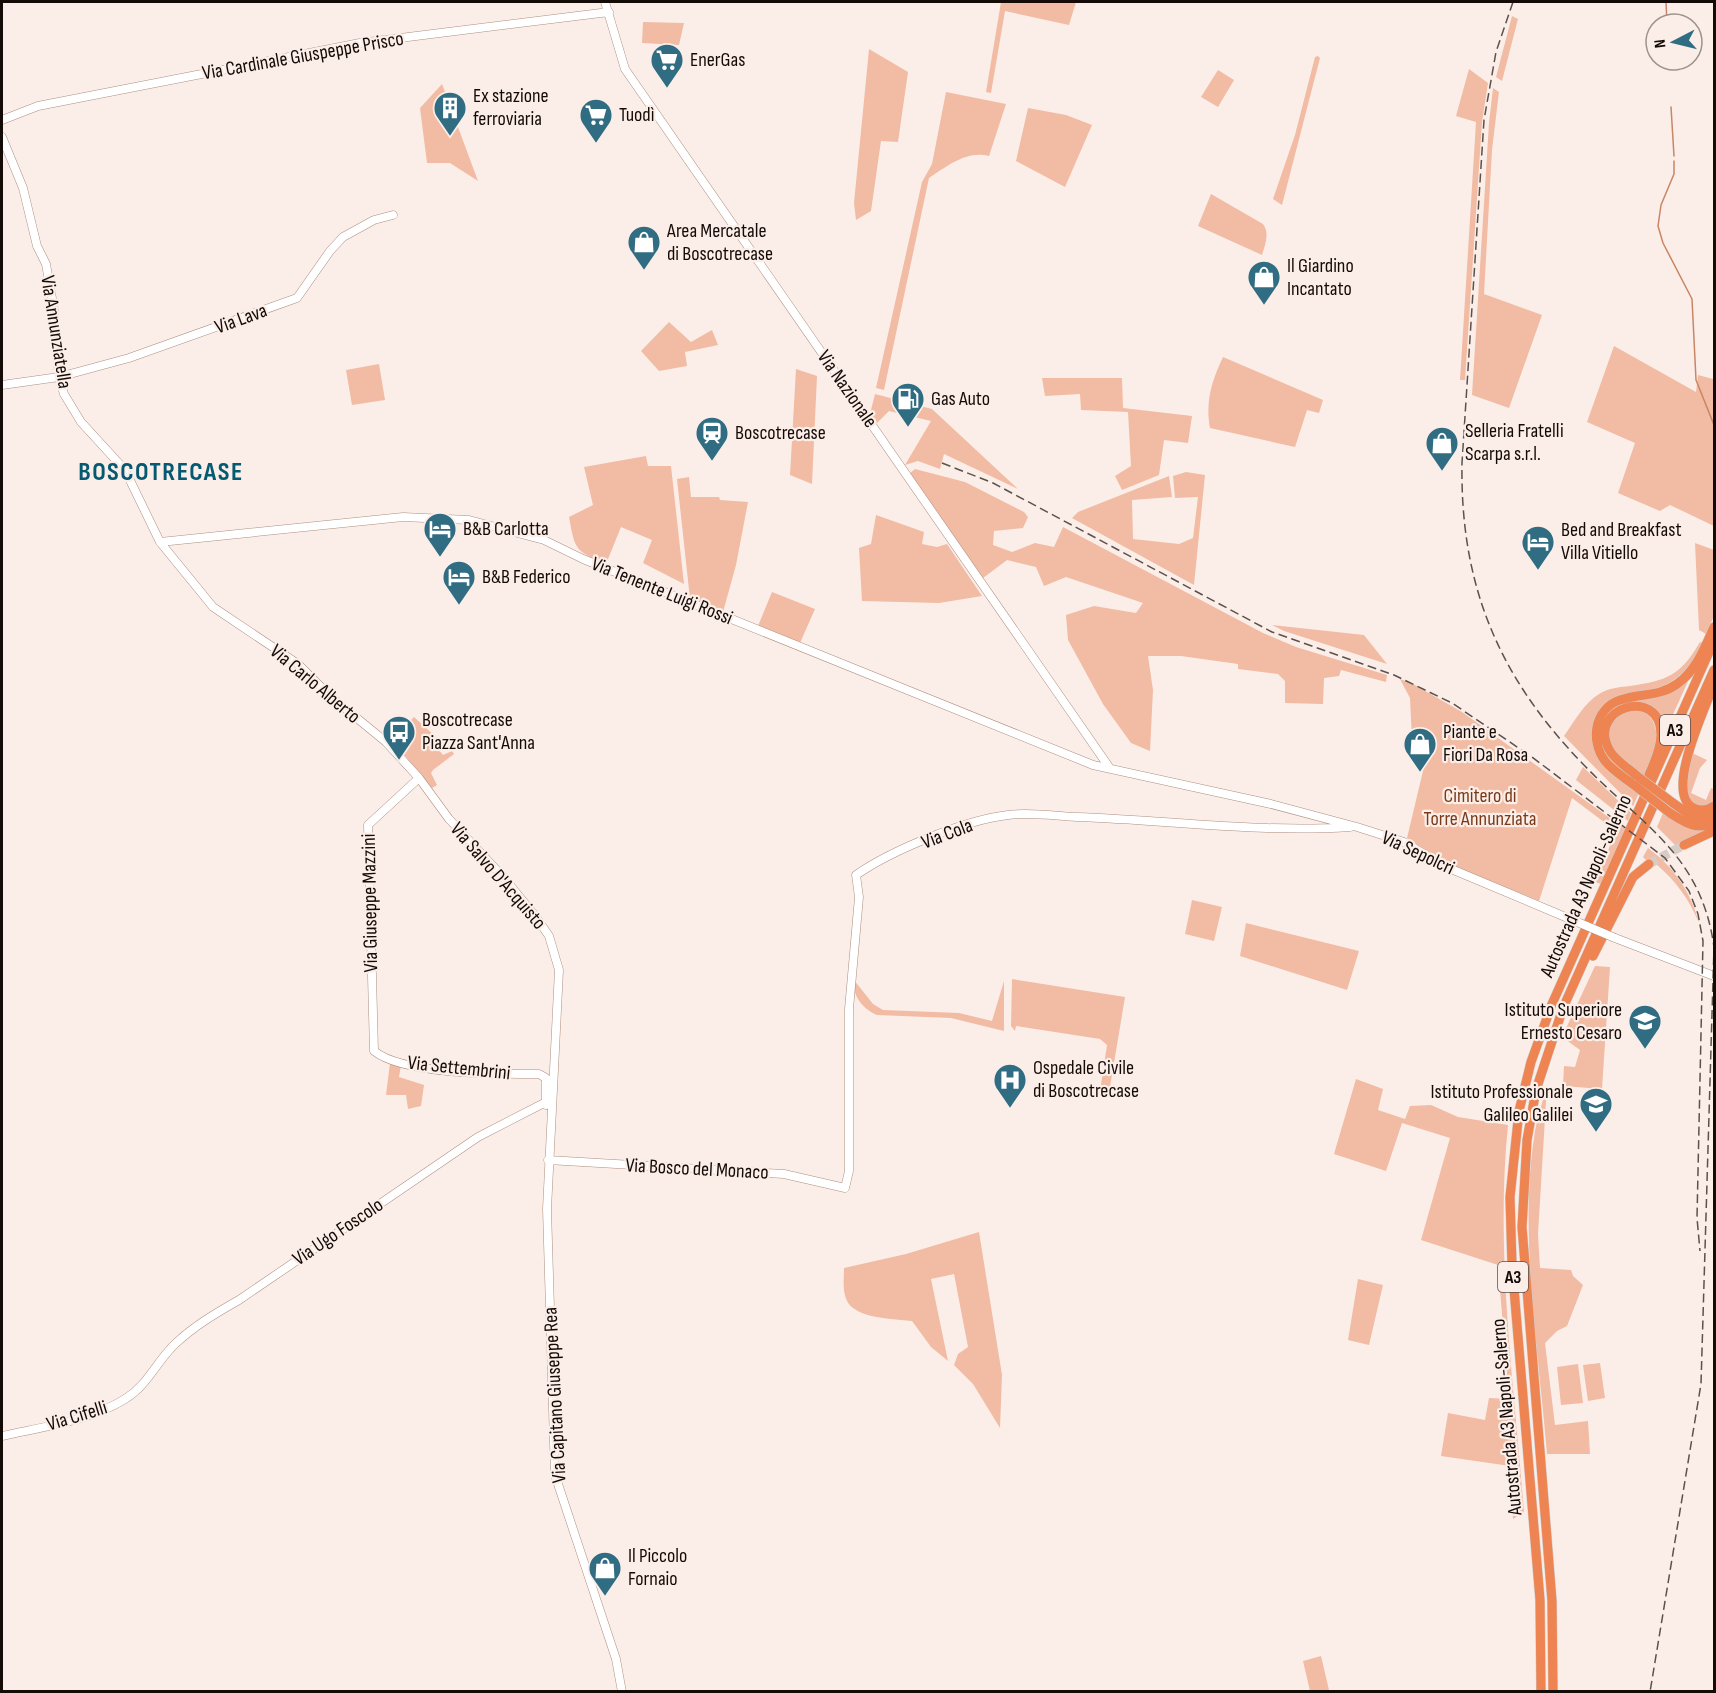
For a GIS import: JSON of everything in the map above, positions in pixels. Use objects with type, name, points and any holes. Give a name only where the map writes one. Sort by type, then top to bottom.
[{"type":"highway","points":[[1714,627],[1695,666],[1679,683],[1660,693],[1622,699],[1607,707],[1601,715],[1596,731],[1598,748],[1609,765],[1635,781],[1691,825],[1705,827],[1714,823]]},
{"type":"highway","name":"Autostrada A3 Napoli-Salerno","points":[[1541,1692],[1542,1635],[1510,1228],[1515,1136],[1531,1062],[1543,1026],[1714,641]]},
{"type":"highway","name":"Autostrada A3 Napoli-Salerno","points":[[1553,1692],[1554,1634],[1524,1266],[1524,1165],[1536,1090],[1557,1025],[1714,670]]},
{"type":"highway","points":[[1714,684],[1692,744],[1683,789],[1685,800],[1694,808],[1709,809],[1714,806]]},
{"type":"highway","points":[[1635,781],[1612,754],[1605,735],[1611,716],[1621,708],[1634,706],[1646,708],[1655,715],[1661,735],[1635,820]]},
{"type":"highway","points":[[1671,808],[1694,817],[1704,818],[1714,814]]},
{"type":"highway","points":[[1684,846],[1714,831]]},
{"type":"highway","points":[[1571,990],[1597,950],[1633,877],[1649,864]]},
{"type":"street","name":"Via Nazionale","points":[[605,2],[622,60],[637,87],[734,222],[1109,768]]},
{"type":"street","name":"Via Cardinale Giuspeppe Prisco","points":[[2,120],[38,106],[360,43],[609,12]]},
{"type":"street","name":"Via Annunziatella","points":[[2,137],[23,188],[37,246],[46,264],[54,310],[58,377],[64,394],[74,412],[125,470],[159,542]]},
{"type":"street","name":"Via Lava","points":[[2,385],[58,377],[129,358],[297,298],[342,237],[374,220],[393,215]]},
{"type":"street","name":"Via Tenente Luigi Rossi","points":[[159,542],[403,517],[469,520],[544,540],[583,559],[1093,765],[1109,768]]},
{"type":"street","name":"Via Carlo Alberto","points":[[159,542],[213,607],[297,664],[330,696],[386,742],[419,778]]},
{"type":"street","name":"Via Sepolcri","points":[[1109,768],[1357,826],[1404,842],[1444,866],[1615,938],[1714,976]]},
{"type":"street","name":"Via Giuseppe Mazzini","points":[[374,1051],[368,825],[419,778]]},
{"type":"street","name":"Via Salvo D'Acquisto","points":[[419,778],[449,819],[505,879],[549,936],[559,970],[548,1160]]},
{"type":"street","name":"Via Cola","points":[[845,1188],[849,1171],[849,1010],[860,897],[856,874],[872,864],[941,834],[986,819],[1011,814],[1115,818],[1293,831],[1357,826]]},
{"type":"street","name":"Via Settembrini","points":[[374,1051],[395,1061],[416,1065],[485,1074],[538,1074],[546,1078],[546,1102]]},
{"type":"street","points":[[546,1102],[548,1160]]},
{"type":"street","name":"Via Ugo Foscolo","points":[[146,1383],[173,1346],[208,1317],[239,1300],[478,1137],[546,1102]]},
{"type":"street","name":"Via Bosco del Monaco","points":[[548,1160],[784,1174],[845,1188]]},
{"type":"street","name":"Via Capitano Giuseppe Rea","points":[[548,1160],[555,1475],[616,1659],[622,1692]]},
{"type":"street","name":"Via Cifelli","points":[[2,1436],[102,1411],[125,1399],[146,1383]]},
{"type":"green space","points":[[1001,2],[1076,2],[1069,25],[1005,11],[991,93],[986,92]]},
{"type":"green space","points":[[1512,16],[1518,19],[1502,81],[1496,77]]},
{"type":"green space","points":[[643,22],[684,23],[679,45],[642,43]]},
{"type":"green space","points":[[869,49],[908,72],[898,142],[881,141],[871,211],[856,220],[854,203]]},
{"type":"green space","points":[[1315,57],[1320,58],[1282,205],[1273,199],[1295,135]]},
{"type":"green space","points":[[1469,69],[1488,83],[1482,122],[1465,380],[1460,380],[1476,122],[1456,116]]},
{"type":"green space","points":[[1218,70],[1234,80],[1218,107],[1201,97]]},
{"type":"green space","points":[[442,84],[478,181],[450,163],[427,163],[420,108]]},
{"type":"green space","points":[[1493,88],[1499,92],[1492,150],[1484,294],[1542,315],[1509,408],[1472,395]]},
{"type":"green space","points":[[946,92],[1006,104],[989,156],[965,157],[929,178],[884,390],[876,388],[922,182],[932,164]]},
{"type":"green space","points":[[1028,108],[1066,115],[1092,125],[1065,187],[1016,161]]},
{"type":"green space","points":[[1211,194],[1263,224],[1267,235],[1262,255],[1198,226]]},
{"type":"green space","points":[[669,322],[691,342],[712,330],[718,345],[685,352],[687,366],[659,371],[641,351]]},
{"type":"green space","points":[[1614,346],[1696,392],[1698,375],[1713,379],[1714,526],[1670,505],[1660,511],[1618,493],[1635,443],[1587,422]]},
{"type":"green space","points":[[1223,357],[1323,400],[1319,413],[1307,410],[1295,447],[1210,428],[1208,409],[1210,391]]},
{"type":"green space","points":[[379,364],[385,400],[352,405],[346,370]]},
{"type":"green space","points":[[796,369],[817,376],[812,484],[790,475]]},
{"type":"green space","points":[[1042,378],[1122,378],[1123,408],[1192,416],[1188,443],[1164,440],[1159,475],[1122,490],[1115,476],[1131,466],[1128,412],[1081,410],[1080,394],[1045,396]]},
{"type":"green space","points":[[875,394],[932,409],[1018,489],[944,454],[940,469],[918,461],[905,465],[931,421],[889,411],[877,423],[870,414]]},
{"type":"green space","points":[[646,456],[648,466],[671,466],[684,584],[643,563],[652,540],[621,527],[606,564],[582,552],[575,543],[569,517],[593,505],[584,467]]},
{"type":"green space","points":[[915,469],[965,482],[1024,512],[1028,517],[1023,528],[994,531],[993,545],[1012,552],[1035,543],[1054,547],[1063,527],[1263,633],[1296,647],[1387,675],[1386,682],[1341,670],[1339,676],[1324,678],[1323,704],[1285,703],[1285,681],[1278,674],[1238,669],[1238,664],[1181,656],[1148,656],[1153,690],[1150,751],[1131,743],[1103,704],[1068,640],[1066,615],[1094,606],[1136,613],[1143,603],[1066,577],[1044,586],[1036,567],[1007,560],[983,578],[910,473]]},
{"type":"green space","points":[[1186,472],[1205,475],[1194,585],[1072,518],[1078,512],[1169,476],[1172,497],[1132,500],[1133,539],[1179,544],[1193,538],[1198,497],[1175,498],[1173,476]]},
{"type":"green space","points":[[689,477],[691,497],[719,497],[720,500],[748,502],[736,565],[723,612],[690,599],[677,479]]},
{"type":"green space","points":[[876,515],[924,532],[922,544],[937,547],[947,544],[982,596],[939,603],[862,601],[859,548],[871,544]]},
{"type":"green space","points":[[1695,543],[1714,550],[1714,616],[1706,634],[1699,630]]},
{"type":"green space","points":[[772,592],[815,609],[800,643],[758,626]]},
{"type":"green space","points":[[1272,625],[1364,635],[1387,664],[1284,631]]},
{"type":"green space","points":[[1700,642],[1703,643],[1695,658],[1677,678],[1656,689],[1614,699],[1593,743],[1639,793],[1633,806],[1564,736],[1584,708],[1599,694],[1614,688],[1654,681],[1672,674],[1686,662]]},
{"type":"green space","points":[[1690,677],[1665,732],[1658,716],[1645,707],[1629,704],[1613,710],[1602,740],[1643,784],[1641,786],[1616,766],[1604,751],[1600,742],[1603,722],[1615,706],[1618,704],[1665,693]]},
{"type":"green space","name":"Cimitero di Torre Annunziata","points":[[1400,679],[1462,712],[1625,829],[1601,884],[1595,882],[1616,831],[1572,798],[1539,901],[1444,862],[1407,838],[1429,746],[1412,741],[1410,698]]},
{"type":"green space","points":[[1630,709],[1646,712],[1652,719],[1657,735],[1652,760],[1644,777],[1617,752],[1608,734],[1610,725],[1617,717]]},
{"type":"green space","points":[[414,717],[437,738],[437,748],[443,755],[452,751],[454,754],[431,773],[437,785],[432,788],[392,740]]},
{"type":"green space","points":[[1692,753],[1707,760],[1700,768],[1691,793],[1706,800],[1711,788],[1714,789],[1714,802],[1704,808],[1690,801],[1686,789]]},
{"type":"green space","points":[[1583,767],[1631,813],[1628,821],[1576,780]]},
{"type":"green space","points":[[1663,813],[1686,827],[1709,830],[1677,847],[1657,827]]},
{"type":"green space","points":[[1648,848],[1666,863],[1680,881],[1696,912],[1699,923],[1676,884],[1656,864],[1652,866],[1643,857]]},
{"type":"green space","points":[[1192,900],[1222,907],[1214,941],[1185,934]]},
{"type":"green space","points":[[1246,923],[1359,951],[1347,990],[1240,956]]},
{"type":"green space","points":[[1595,966],[1610,967],[1602,1089],[1563,1086],[1564,1066],[1575,1067],[1580,1050],[1562,1037]]},
{"type":"green space","points":[[1012,979],[1125,997],[1109,1093],[1100,1091],[1107,1045],[1100,1039],[1016,1026],[1015,1031],[1011,1026]]},
{"type":"green space","points":[[854,980],[873,1004],[883,1010],[959,1013],[992,1021],[1004,981],[1004,1031],[951,1018],[877,1015],[867,1009],[857,997]]},
{"type":"green space","points":[[390,1063],[401,1065],[399,1077],[424,1085],[421,1106],[408,1109],[406,1095],[386,1095]]},
{"type":"green space","points":[[1356,1079],[1383,1089],[1378,1110],[1405,1119],[1410,1106],[1431,1105],[1458,1117],[1508,1125],[1504,1221],[1505,1270],[1524,1512],[1513,1519],[1510,1466],[1441,1456],[1448,1413],[1485,1420],[1489,1398],[1509,1399],[1498,1265],[1421,1240],[1450,1138],[1402,1123],[1386,1171],[1334,1154]]},
{"type":"green space","points":[[1547,1085],[1538,1234],[1540,1268],[1571,1270],[1573,1276],[1583,1285],[1567,1326],[1557,1331],[1545,1343],[1555,1425],[1588,1421],[1590,1454],[1547,1454],[1532,1296],[1529,1215],[1534,1138]]},
{"type":"green space","points":[[979,1232],[1002,1375],[1000,1428],[973,1384],[954,1365],[958,1354],[968,1347],[954,1274],[931,1279],[948,1361],[931,1347],[912,1321],[867,1315],[852,1307],[845,1297],[844,1289],[844,1268],[906,1254]]},
{"type":"green space","points":[[1358,1279],[1383,1285],[1369,1345],[1348,1340]]},
{"type":"green space","points":[[1600,1363],[1605,1398],[1588,1401],[1583,1365]]},
{"type":"green space","points":[[1578,1364],[1583,1403],[1561,1405],[1557,1367]]},
{"type":"green space","points":[[1321,1656],[1329,1690],[1310,1691],[1303,1661]]},
{"type":"waterway","points":[[1666,2],[1666,12]]},
{"type":"waterway","points":[[1671,107],[1674,156]]},
{"type":"waterway","points":[[1674,161],[1674,174],[1661,205],[1658,226],[1663,243],[1692,299],[1696,380],[1714,425]]},
{"type":"tunnel","points":[[1649,864],[1684,845]]},
{"type":"railway","points":[[1513,2],[1496,52],[1484,120],[1462,463],[1463,507],[1468,549],[1477,588],[1490,626],[1507,662],[1528,696],[1553,730],[1582,763],[1665,843],[1682,864],[1696,887],[1707,915],[1714,947],[1701,1384],[1650,1692]]},
{"type":"railway","points":[[942,463],[993,483],[1272,632],[1394,675],[1452,703],[1532,757],[1665,858],[1689,891],[1698,914],[1703,941],[1697,1218],[1700,1251]]},
{"type":"place","name":"EnerGas","points":[[667,89]]},
{"type":"place","name":"Ex stazione ferroviaria","points":[[450,137]]},
{"type":"place","name":"Tuodì","points":[[596,144]]},
{"type":"place","name":"Area Mercatale di Boscotrecase","points":[[644,271]]},
{"type":"place","name":"Il Giardino Incantato","points":[[1264,306]]},
{"type":"place","name":"Gas Auto","points":[[908,428]]},
{"type":"place","name":"Boscotrecase","points":[[712,462]]},
{"type":"place","name":"Selleria Fratelli Scarpa s.r.l.","points":[[1442,472]]},
{"type":"place","name":"B&B Carlotta","points":[[440,558]]},
{"type":"place","name":"Bed and Breakfast Villa Vitiello","points":[[1538,571]]},
{"type":"place","name":"B&B Federico","points":[[459,606]]},
{"type":"place","name":"Boscotrecase Piazza Sant'Anna","points":[[399,761]]},
{"type":"place","name":"Piante e Fiori Da Rosa","points":[[1420,773]]},
{"type":"place","name":"Istituto Superiore Ernesto Cesaro","points":[[1645,1050]]},
{"type":"place","name":"Ospedale Civile di Boscotrecase","points":[[1010,1109]]},
{"type":"place","name":"Istituto Professionale Galileo Galilei","points":[[1596,1133]]},
{"type":"place","name":"Il Piccolo Fornaio","points":[[605,1597]]},
{"type":"district","name":"BOSCOTRECASE","points":[[161,472]]}]
